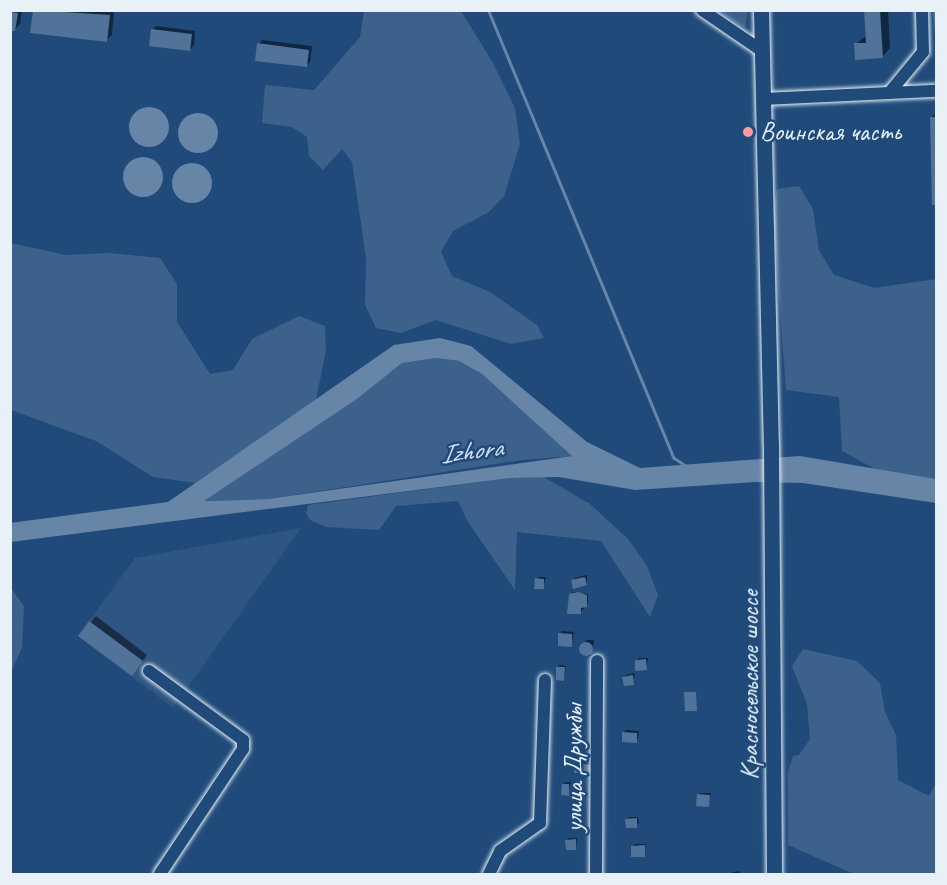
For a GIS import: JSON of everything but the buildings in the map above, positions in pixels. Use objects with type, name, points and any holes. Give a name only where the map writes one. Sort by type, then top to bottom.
[{"type":"main road","name":"Красносельское шоссе","points":[[761,10],[772,495],[774,874]]},
{"type":"street","points":[[702,10],[762,51]]},
{"type":"street","points":[[890,92],[923,52],[922,10]]},
{"type":"street","points":[[764,99],[936,91]]},
{"type":"street","name":"улица Дружбы","points":[[597,661],[597,874]]},
{"type":"street","points":[[149,671],[243,740],[243,749],[160,874]]},
{"type":"street","points":[[489,874],[500,851],[540,822],[545,680]]},
{"type":"shaded area","points":[[364,11],[461,11],[493,63],[515,108],[520,144],[504,196],[489,212],[453,231],[441,252],[452,276],[490,292],[537,325],[544,338],[511,344],[436,320],[401,333],[376,328],[365,305],[366,258],[352,162],[342,149],[323,170],[309,156],[307,137],[292,127],[262,123],[265,85],[314,90],[360,37]]},
{"type":"shaded area","points":[[718,11],[748,11],[745,28]]},
{"type":"shaded area","points":[[149,107],[157,108],[163,113],[168,119],[168,135],[163,141],[157,146],[149,147],[141,146],[135,141],[130,135],[129,127],[130,119],[135,113],[141,108]]},
{"type":"shaded area","points":[[198,113],[206,114],[212,119],[217,125],[217,141],[212,147],[206,152],[198,153],[190,152],[184,147],[179,141],[178,133],[179,125],[184,119],[190,114]]},
{"type":"shaded area","points":[[143,157],[151,158],[157,163],[162,169],[162,185],[157,191],[151,196],[143,197],[135,196],[129,191],[124,185],[123,177],[124,169],[129,163],[135,158]]},
{"type":"shaded area","points":[[192,163],[200,164],[206,169],[211,175],[211,191],[206,197],[200,202],[192,203],[184,202],[178,197],[173,191],[172,183],[173,175],[178,169],[184,164]]},
{"type":"shaded area","points":[[799,186],[813,209],[819,250],[834,275],[874,288],[936,279],[936,479],[877,470],[842,451],[839,397],[786,390],[773,211],[777,189]]},
{"type":"shaded area","points":[[11,243],[66,255],[109,253],[160,258],[177,284],[177,322],[210,374],[233,370],[252,339],[299,316],[325,326],[326,350],[316,400],[195,483],[153,477],[96,441],[11,410]]},
{"type":"shaded area","points":[[440,338],[471,346],[587,442],[640,468],[800,456],[936,479],[936,503],[803,483],[755,482],[635,490],[559,477],[510,478],[11,542],[10,523],[168,502],[394,345]],"holes":[[[436,358],[459,361],[482,374],[572,456],[268,499],[204,501],[357,399],[402,363]]]},
{"type":"shaded area","points":[[436,358],[459,361],[482,374],[573,456],[522,460],[268,499],[203,501],[357,399],[402,363]]},
{"type":"shaded area","points":[[544,477],[590,504],[628,539],[647,566],[658,595],[650,617],[601,541],[517,532],[515,590],[468,522],[458,501],[396,506],[379,530],[326,527],[310,520],[306,513],[308,505],[509,478]]},
{"type":"shaded area","points":[[301,528],[173,708],[78,636],[135,558]]},
{"type":"shaded area","points":[[11,588],[24,606],[22,648],[11,672]]},
{"type":"shaded area","points":[[803,649],[857,661],[880,683],[885,712],[896,735],[898,780],[929,796],[936,783],[936,874],[854,874],[788,845],[788,771],[793,756],[799,755],[810,739],[807,704],[792,666]]},
{"type":"waterway","points":[[488,10],[674,458],[686,466]]},
{"type":"place","name":"Воинская часть","points":[[748,132]]},
{"type":"water label","name":"Izhora","points":[[471,451]]}]
